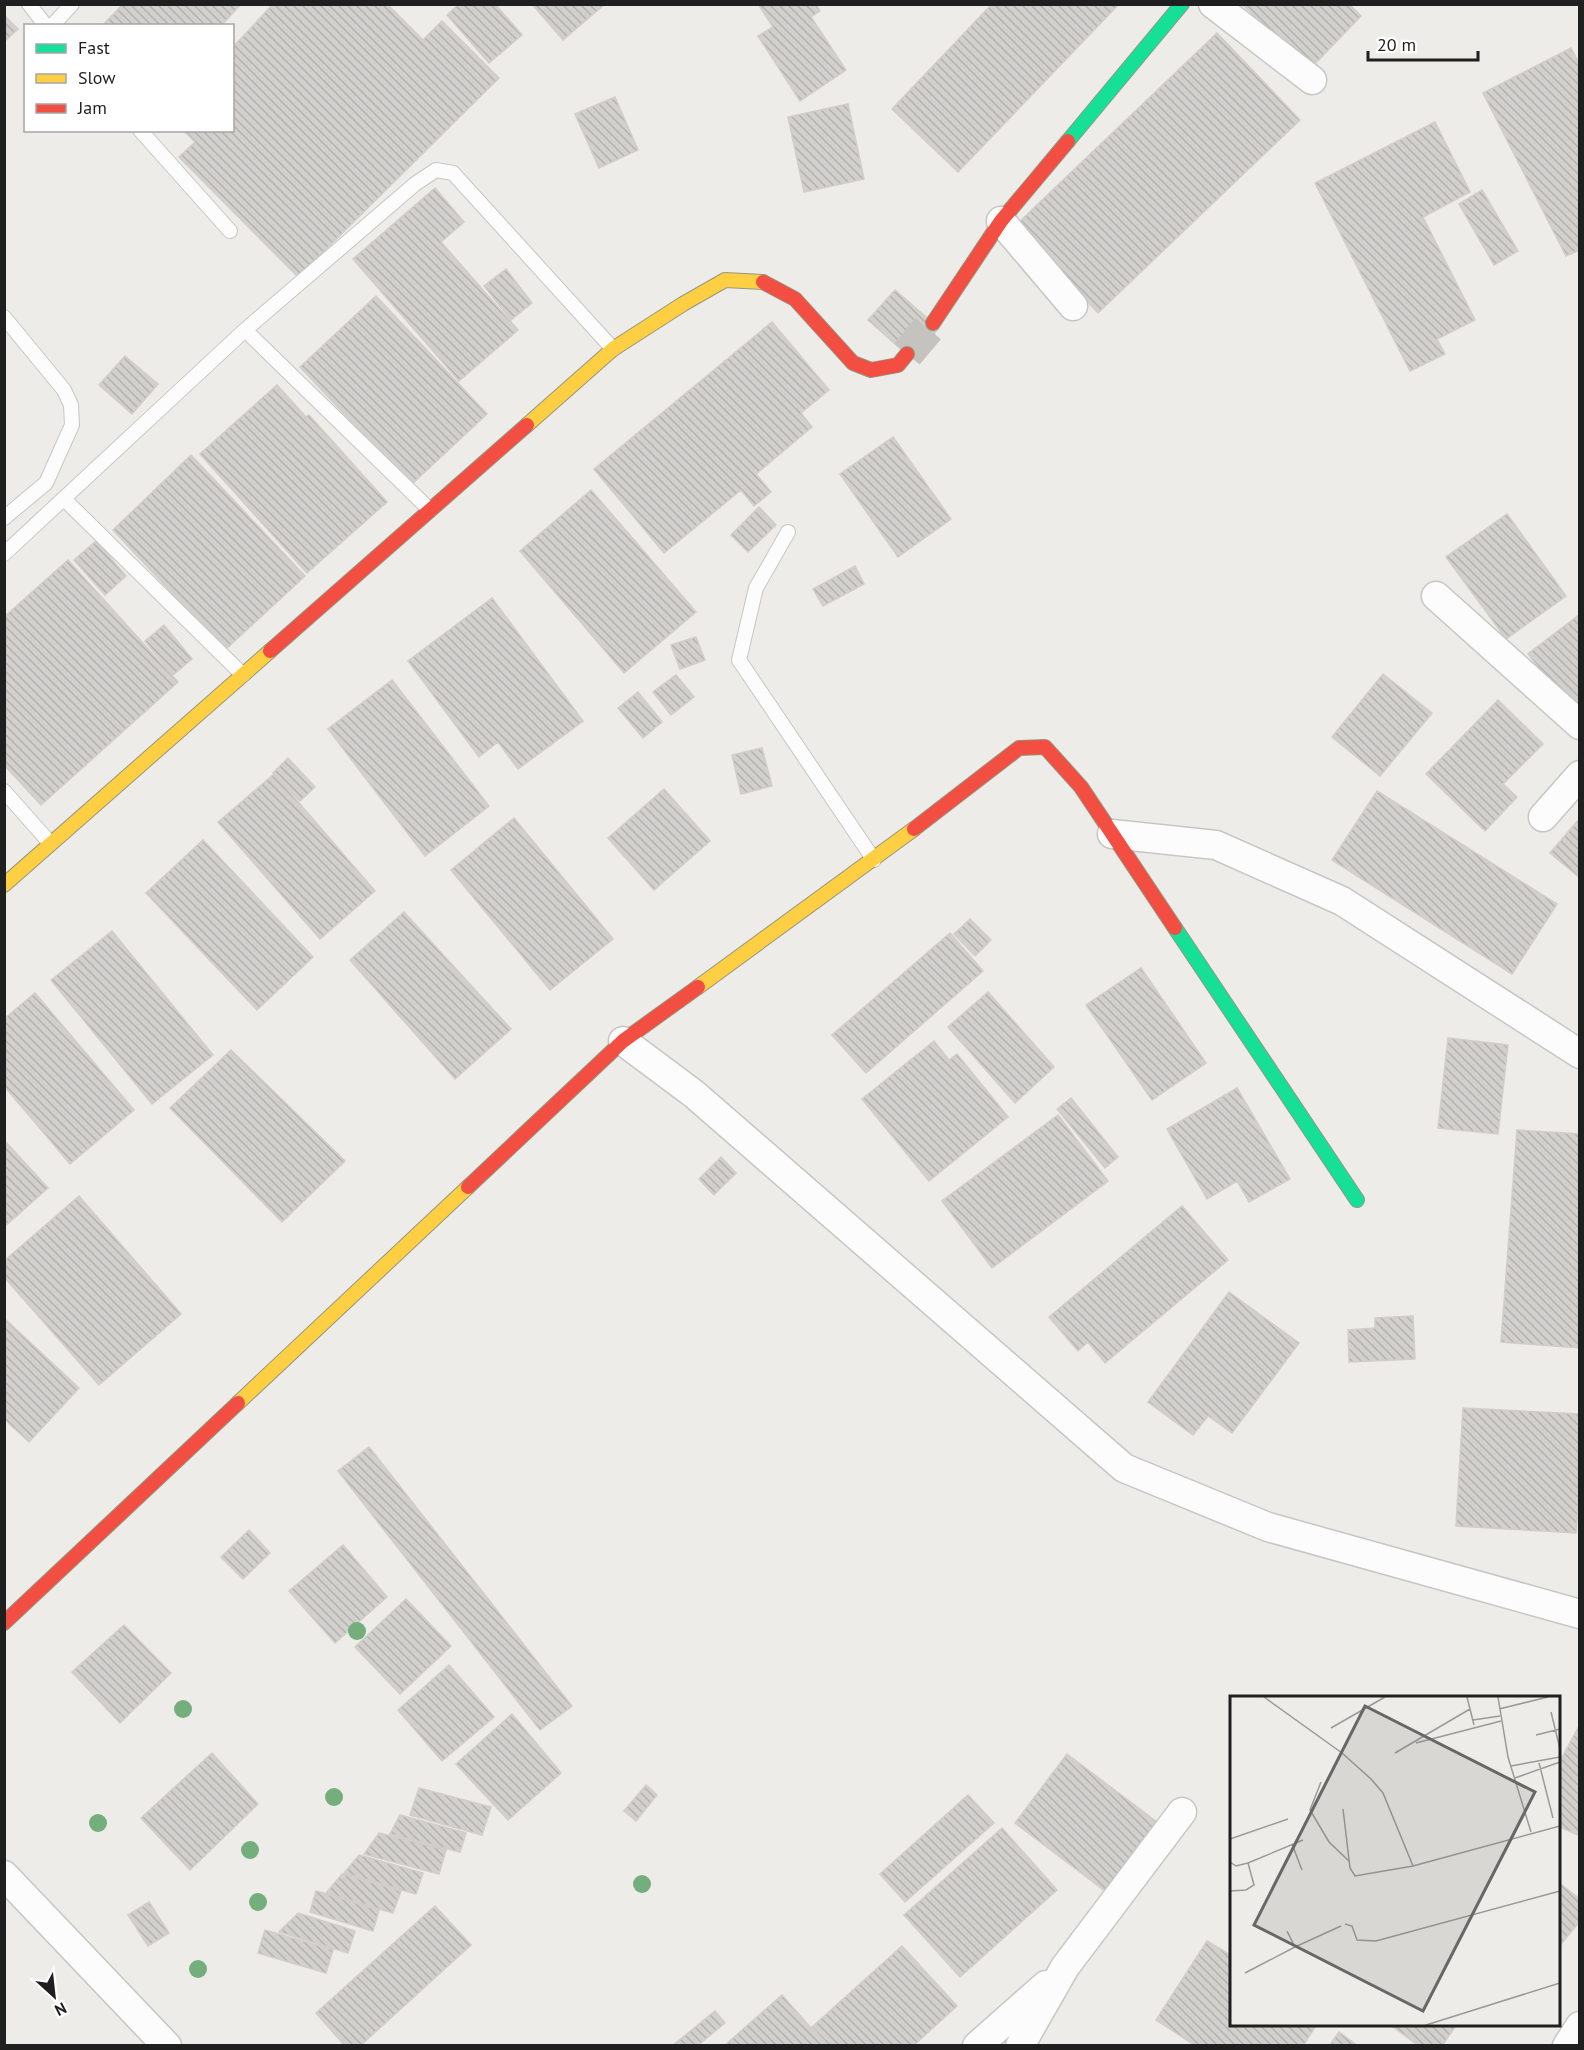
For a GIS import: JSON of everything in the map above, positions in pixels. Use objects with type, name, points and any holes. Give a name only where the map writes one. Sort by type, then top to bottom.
[{"type":"street","points":[[933,323],[1000,221],[1182,4]]},
{"type":"street","points":[[1213,4],[1312,80]]},
{"type":"street","points":[[1000,221],[1073,306]]},
{"type":"street","points":[[4,885],[613,349],[683,304],[725,280],[762,281],[795,299],[854,363],[871,370],[898,365],[907,354]]},
{"type":"street","points":[[1436,596],[1580,725]]},
{"type":"street","points":[[4,1623],[623,1041],[874,860],[1019,748],[1045,747],[1081,787],[1357,1200]]},
{"type":"street","points":[[1543,817],[1580,775]]},
{"type":"street","points":[[1112,834],[1216,845],[1342,901],[1580,1054]]},
{"type":"street","points":[[623,1041],[694,1094],[1124,1468],[1268,1527],[1580,1614]]},
{"type":"street","points":[[1020,2046],[1065,1967],[1182,1812]]},
{"type":"street","points":[[4,1875],[167,2046]]},
{"type":"street","points":[[977,2046],[1065,1967]]},
{"type":"street","points":[[1567,2046],[1580,2026]]},
{"type":"lane","points":[[29,4],[44,24]]},
{"type":"lane","points":[[54,24],[72,4]]},
{"type":"lane","points":[[142,132],[230,231]]},
{"type":"lane","points":[[4,554],[65,500],[245,330],[415,184],[435,170],[453,173],[613,349]]},
{"type":"lane","points":[[4,317],[64,390],[71,405],[72,425],[46,483],[4,518]]},
{"type":"lane","points":[[245,330],[430,510]]},
{"type":"lane","points":[[65,500],[244,675]]},
{"type":"lane","points":[[788,532],[756,588],[739,660],[874,860]]},
{"type":"lane","points":[[4,791],[50,843]]},
{"type":"building","points":[[123,4],[241,4],[223,24],[104,24]]},
{"type":"building","points":[[273,4],[387,4],[423,40],[442,21],[499,78],[298,277],[179,157],[195,142],[185,132],[234,132],[234,46]]},
{"type":"building","points":[[459,4],[495,4],[522,35],[489,63],[447,15]]},
{"type":"building","points":[[532,4],[605,4],[563,40]]},
{"type":"building","points":[[758,4],[816,4],[820,11],[811,17],[846,70],[800,101],[758,36],[773,27]]},
{"type":"building","points":[[992,4],[1119,4],[958,172],[892,109]]},
{"type":"building","points":[[1242,4],[1349,4],[1361,16],[1310,69]]},
{"type":"building","points":[[4,15],[18,29],[4,42]]},
{"type":"building","points":[[1217,33],[1300,120],[1098,313],[1015,226]]},
{"type":"building","points":[[1571,48],[1580,65],[1580,250],[1566,256],[1483,93]]},
{"type":"building","points":[[615,97],[638,150],[599,168],[575,114]]},
{"type":"building","points":[[848,104],[864,179],[804,192],[788,117]]},
{"type":"building","points":[[1435,122],[1470,192],[1423,217],[1475,320],[1437,339],[1445,354],[1410,371],[1315,183]]},
{"type":"building","points":[[435,188],[464,222],[441,242],[518,330],[459,381],[353,259]]},
{"type":"building","points":[[1482,190],[1518,251],[1494,265],[1459,204]]},
{"type":"building","points":[[506,269],[532,303],[511,320],[484,286]]},
{"type":"building","points":[[895,290],[939,328],[912,359],[868,320]]},
{"type":"building","points":[[376,296],[487,414],[411,485],[300,367]]},
{"type":"building","points":[[772,322],[829,390],[801,413],[812,427],[756,474],[771,492],[754,506],[741,490],[664,553],[594,469]]},
{"type":"building","points":[[125,356],[158,384],[132,414],[99,385]]},
{"type":"building","points":[[277,385],[306,417],[309,415],[387,502],[307,573],[200,454]]},
{"type":"building","points":[[893,437],[951,519],[898,557],[840,474]]},
{"type":"building","points":[[191,455],[305,576],[225,650],[113,530]]},
{"type":"building","points":[[591,490],[696,612],[624,673],[520,551]]},
{"type":"building","points":[[759,507],[776,525],[748,552],[731,535]]},
{"type":"building","points":[[1507,514],[1566,596],[1506,639],[1446,557]]},
{"type":"building","points":[[96,541],[126,576],[105,595],[74,560]]},
{"type":"building","points":[[68,560],[178,682],[41,805],[4,765],[4,617]]},
{"type":"building","points":[[855,566],[864,584],[823,606],[813,589]]},
{"type":"building","points":[[492,598],[583,721],[518,769],[498,742],[479,757],[408,661]]},
{"type":"building","points":[[1580,614],[1580,717],[1578,719],[1528,654]]},
{"type":"building","points":[[164,625],[192,659],[173,675],[145,641]]},
{"type":"building","points":[[696,637],[705,660],[680,669],[671,645]]},
{"type":"building","points":[[1383,674],[1432,713],[1380,776],[1332,737]]},
{"type":"building","points":[[676,675],[694,697],[671,715],[653,692]]},
{"type":"building","points":[[392,680],[489,806],[425,856],[328,729]]},
{"type":"building","points":[[638,692],[662,722],[643,738],[618,708]]},
{"type":"building","points":[[1498,700],[1543,744],[1503,784],[1517,797],[1485,831],[1426,774]]},
{"type":"building","points":[[762,748],[772,786],[741,794],[732,755]]},
{"type":"building","points":[[288,758],[315,787],[300,801],[273,773]]},
{"type":"building","points":[[274,774],[375,891],[320,939],[218,822]]},
{"type":"building","points":[[664,789],[710,841],[654,890],[608,838]]},
{"type":"building","points":[[1377,791],[1557,904],[1512,974],[1332,860]]},
{"type":"building","points":[[514,818],[613,939],[550,990],[451,870]]},
{"type":"building","points":[[1580,818],[1580,878],[1550,853]]},
{"type":"building","points":[[203,840],[313,957],[257,1010],[146,893]]},
{"type":"building","points":[[404,912],[511,1029],[455,1079],[350,960]]},
{"type":"building","points":[[970,919],[991,940],[975,956],[954,934]]},
{"type":"building","points":[[112,931],[213,1055],[152,1104],[51,980]]},
{"type":"building","points":[[950,933],[983,971],[866,1073],[832,1035]]},
{"type":"building","points":[[1141,968],[1206,1063],[1152,1100],[1086,1005]]},
{"type":"building","points":[[988,992],[1054,1067],[1015,1103],[948,1027]]},
{"type":"building","points":[[35,993],[134,1110],[70,1164],[4,1086],[4,1019]]},
{"type":"building","points":[[1448,1038],[1508,1045],[1498,1134],[1438,1128]]},
{"type":"building","points":[[934,1041],[949,1060],[957,1054],[1008,1117],[929,1181],[862,1099]]},
{"type":"building","points":[[231,1050],[345,1161],[282,1222],[170,1108]]},
{"type":"building","points":[[1237,1088],[1290,1179],[1249,1202],[1237,1181],[1207,1199],[1167,1129]]},
{"type":"building","points":[[1071,1098],[1118,1157],[1105,1168],[1057,1109]]},
{"type":"building","points":[[1058,1115],[1108,1181],[992,1268],[942,1201]]},
{"type":"building","points":[[1517,1130],[1580,1134],[1580,1348],[1501,1342]]},
{"type":"building","points":[[4,1140],[48,1188],[4,1227]]},
{"type":"building","points":[[721,1157],[736,1173],[714,1195],[699,1179]]},
{"type":"building","points":[[79,1196],[181,1314],[99,1385],[4,1277],[4,1261]]},
{"type":"building","points":[[1182,1206],[1228,1260],[1105,1363],[1088,1342],[1078,1351],[1049,1317]]},
{"type":"building","points":[[1229,1292],[1299,1343],[1232,1433],[1208,1416],[1193,1435],[1148,1402]]},
{"type":"building","points":[[1413,1316],[1415,1359],[1349,1362],[1348,1330],[1375,1328],[1375,1318]]},
{"type":"building","points":[[4,1318],[79,1388],[29,1442],[4,1419]]},
{"type":"building","points":[[1463,1408],[1580,1414],[1580,1486],[1576,1533],[1456,1526]]},
{"type":"building","points":[[369,1447],[572,1706],[540,1730],[338,1471]]},
{"type":"building","points":[[249,1530],[270,1553],[243,1579],[221,1557]]},
{"type":"building","points":[[343,1545],[387,1597],[335,1643],[289,1591]]},
{"type":"building","points":[[406,1599],[451,1646],[400,1694],[355,1647]]},
{"type":"building","points":[[124,1625],[171,1673],[120,1723],[72,1672]]},
{"type":"building","points":[[449,1665],[494,1717],[442,1761],[398,1710]]},
{"type":"building","points":[[512,1714],[561,1773],[508,1820],[456,1764]]},
{"type":"building","points":[[1580,1724],[1580,1836],[1560,1827],[1560,1761]]},
{"type":"building","points":[[212,1753],[258,1804],[190,1870],[141,1818]]},
{"type":"building","points":[[1067,1754],[1166,1829],[1113,1897],[1015,1823]]},
{"type":"building","points":[[646,1785],[657,1795],[636,1821],[624,1811]]},
{"type":"building","points":[[419,1788],[491,1807],[482,1835],[410,1815]]},
{"type":"building","points":[[968,1795],[994,1823],[905,1902],[880,1874]]},
{"type":"building","points":[[400,1815],[466,1833],[460,1852],[390,1834]]},
{"type":"building","points":[[1002,1828],[1057,1890],[960,1977],[904,1915]]},
{"type":"building","points":[[379,1833],[446,1850],[439,1874],[364,1854]]},
{"type":"building","points":[[359,1855],[423,1873],[416,1894],[344,1873]]},
{"type":"building","points":[[342,1874],[401,1891],[393,1913],[326,1893]]},
{"type":"building","points":[[1560,1884],[1580,1899],[1580,1921],[1560,1946]]},
{"type":"building","points":[[316,1891],[379,1910],[373,1931],[310,1912]]},
{"type":"building","points":[[149,1902],[169,1933],[148,1946],[128,1915]]},
{"type":"building","points":[[435,1906],[471,1945],[360,2046],[345,2046],[316,2013]]},
{"type":"building","points":[[298,1913],[355,1931],[348,1953],[279,1932]]},
{"type":"building","points":[[265,1930],[333,1950],[326,1973],[258,1953]]},
{"type":"building","points":[[1207,1941],[1230,1955],[1230,2026],[1316,2026],[1303,2046],[1196,2046],[1156,2020]]},
{"type":"building","points":[[902,1946],[957,2006],[913,2046],[829,2046],[812,2027]]},
{"type":"building","points":[[782,1995],[827,2046],[724,2046]]},
{"type":"building","points":[[715,2011],[725,2023],[697,2046],[672,2046]]},
{"type":"building","points":[[1392,2026],[1456,2026],[1442,2046],[1419,2046]]},
{"type":"building","points":[[1339,2032],[1358,2046],[1329,2046]]},
{"type":"tunnel","points":[[907,354],[933,323]]},
{"type":"traffic: fast","points":[[1068,141],[1182,4]]},
{"type":"traffic: fast","points":[[1175,928],[1357,1200]]},
{"type":"traffic: slow","points":[[527,425],[613,349],[683,304],[725,280],[763,282]]},
{"type":"traffic: slow","points":[[4,885],[270,651]]},
{"type":"traffic: slow","points":[[698,987],[914,829]]},
{"type":"traffic: slow","points":[[238,1403],[468,1187]]},
{"type":"traffic: jam","points":[[933,323],[1001,221],[1068,141]]},
{"type":"traffic: jam","points":[[763,282],[795,299],[853,363],[871,370],[898,365],[907,354]]},
{"type":"traffic: jam","points":[[270,651],[527,425]]},
{"type":"traffic: jam","points":[[914,829],[1019,748],[1045,747],[1081,787],[1175,928]]},
{"type":"traffic: jam","points":[[468,1187],[623,1041],[698,987]]},
{"type":"traffic: jam","points":[[4,1623],[238,1403]]}]
